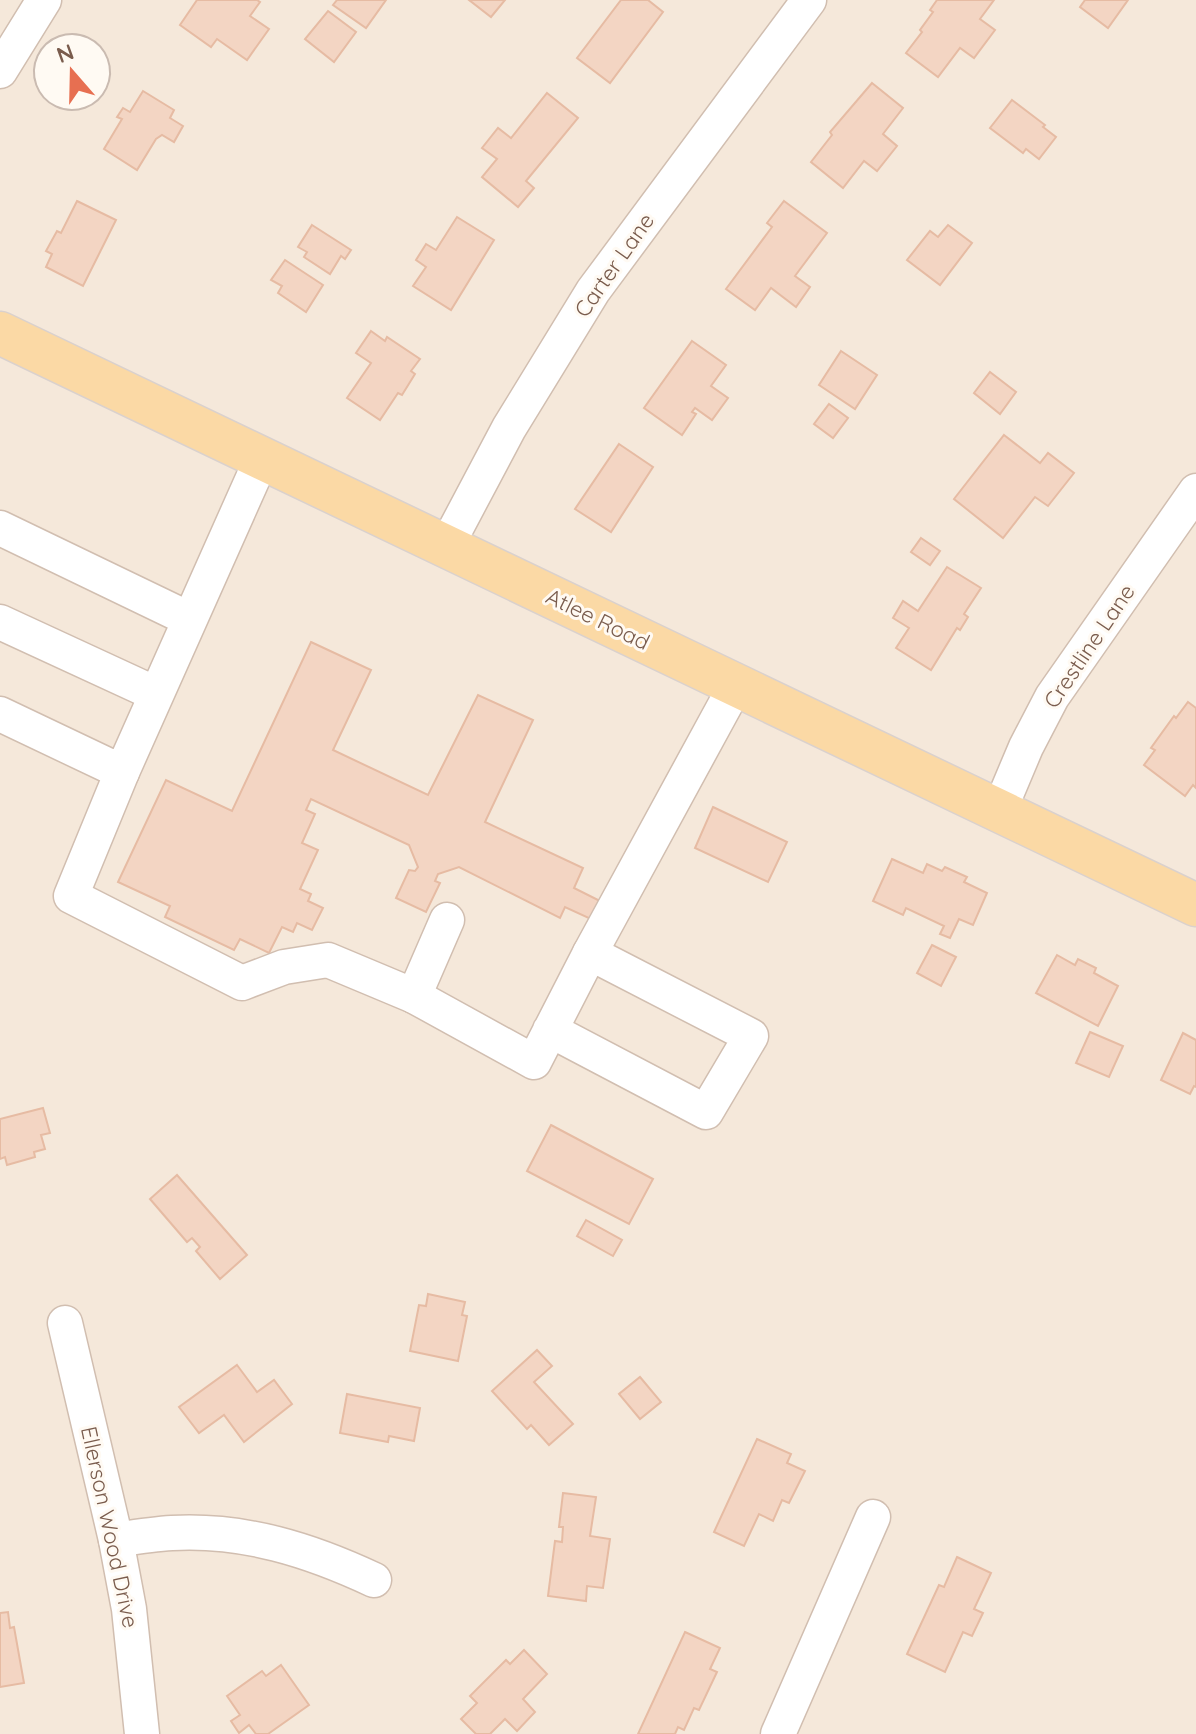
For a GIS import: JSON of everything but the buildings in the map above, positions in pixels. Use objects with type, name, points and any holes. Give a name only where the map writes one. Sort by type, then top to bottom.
[{"type":"main road","name":"Atlee Road","points":[[0,333],[1196,905]]},
{"type":"street","points":[[0,71],[44,0]]},
{"type":"street","name":"Carter Lane","points":[[446,547],[509,428],[593,291],[809,0]]},
{"type":"street","points":[[262,458],[156,694],[71,896],[242,983],[284,967],[328,960],[414,996],[534,1062],[736,685]]},
{"type":"street","name":"Crestline Lane","points":[[999,811],[1026,747],[1052,697],[1196,491]]},
{"type":"street","points":[[0,528],[189,619]]},
{"type":"street","points":[[0,622],[156,694]]},
{"type":"street","points":[[0,714],[122,772]]},
{"type":"street","points":[[414,996],[447,920]]},
{"type":"street","points":[[550,1030],[706,1112],[751,1036],[590,953]]},
{"type":"street","name":"Ellerson Wood Drive","points":[[65,1323],[129,1609],[142,1734]]},
{"type":"street","points":[[778,1734],[873,1517]]},
{"type":"street","points":[[116,1540],[172,1533],[228,1534],[272,1541],[324,1557],[374,1580]]},
{"type":"shaded area","points":[[0,0],[1196,0],[1196,1734],[0,1734]]}]
